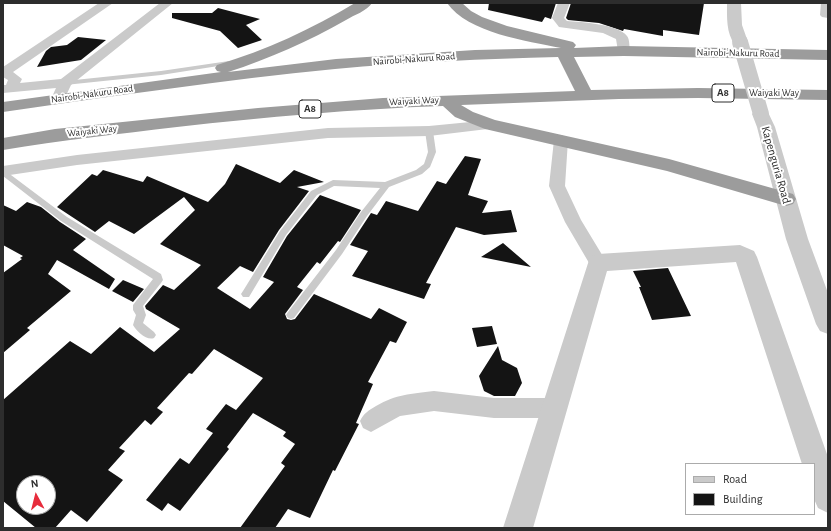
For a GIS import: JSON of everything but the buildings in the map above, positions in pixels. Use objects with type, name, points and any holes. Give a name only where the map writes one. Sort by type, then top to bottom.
[{"type":"highway","points":[[170,83],[240,62],[302,36],[348,14],[365,3]]},
{"type":"highway","points":[[454,3],[469,16],[517,33],[582,47],[624,51]]},
{"type":"highway","name":"Nairobi-Nakuru Road","points":[[3,107],[170,83],[336,64],[474,55],[624,51],[828,55]]},
{"type":"highway","points":[[564,53],[585,95]]},
{"type":"highway","name":"Waiyaki Way","points":[[3,144],[55,135],[383,103],[585,95],[698,93],[828,95]]},
{"type":"highway","points":[[448,100],[453,108],[466,116],[491,125],[669,165],[786,199]]},
{"type":"street","points":[[7,88],[15,79],[4,72],[107,3]]},
{"type":"street","points":[[58,99],[65,83],[167,3]]},
{"type":"street","points":[[564,3],[558,18],[559,21],[563,24],[605,30],[619,34],[622,39],[624,51]]},
{"type":"street","points":[[723,3],[735,25]]},
{"type":"street","name":"Kapenguria Road","points":[[734,3],[735,25],[766,127],[797,239],[828,324]]},
{"type":"street","points":[[826,16],[827,3]]},
{"type":"street","points":[[7,88],[65,83]]},
{"type":"street","points":[[3,171],[77,160],[328,133],[429,131],[491,125]]},
{"type":"street","points":[[518,528],[598,263],[573,222],[557,186],[561,140]]},
{"type":"street","points":[[598,263],[740,253],[746,257],[828,498]]},
{"type":"street","points":[[371,421],[396,406],[434,401],[494,408],[555,408]]},
{"type":"lane","points":[[65,83],[161,73],[240,62]]},
{"type":"lane","points":[[246,294],[279,239],[314,193],[332,183],[386,185],[419,172],[427,165],[432,152],[429,131]]},
{"type":"lane","points":[[3,171],[64,219],[158,277],[158,280],[138,305],[140,315],[138,325],[151,335]]},
{"type":"lane","points":[[291,315],[386,185]]}]
